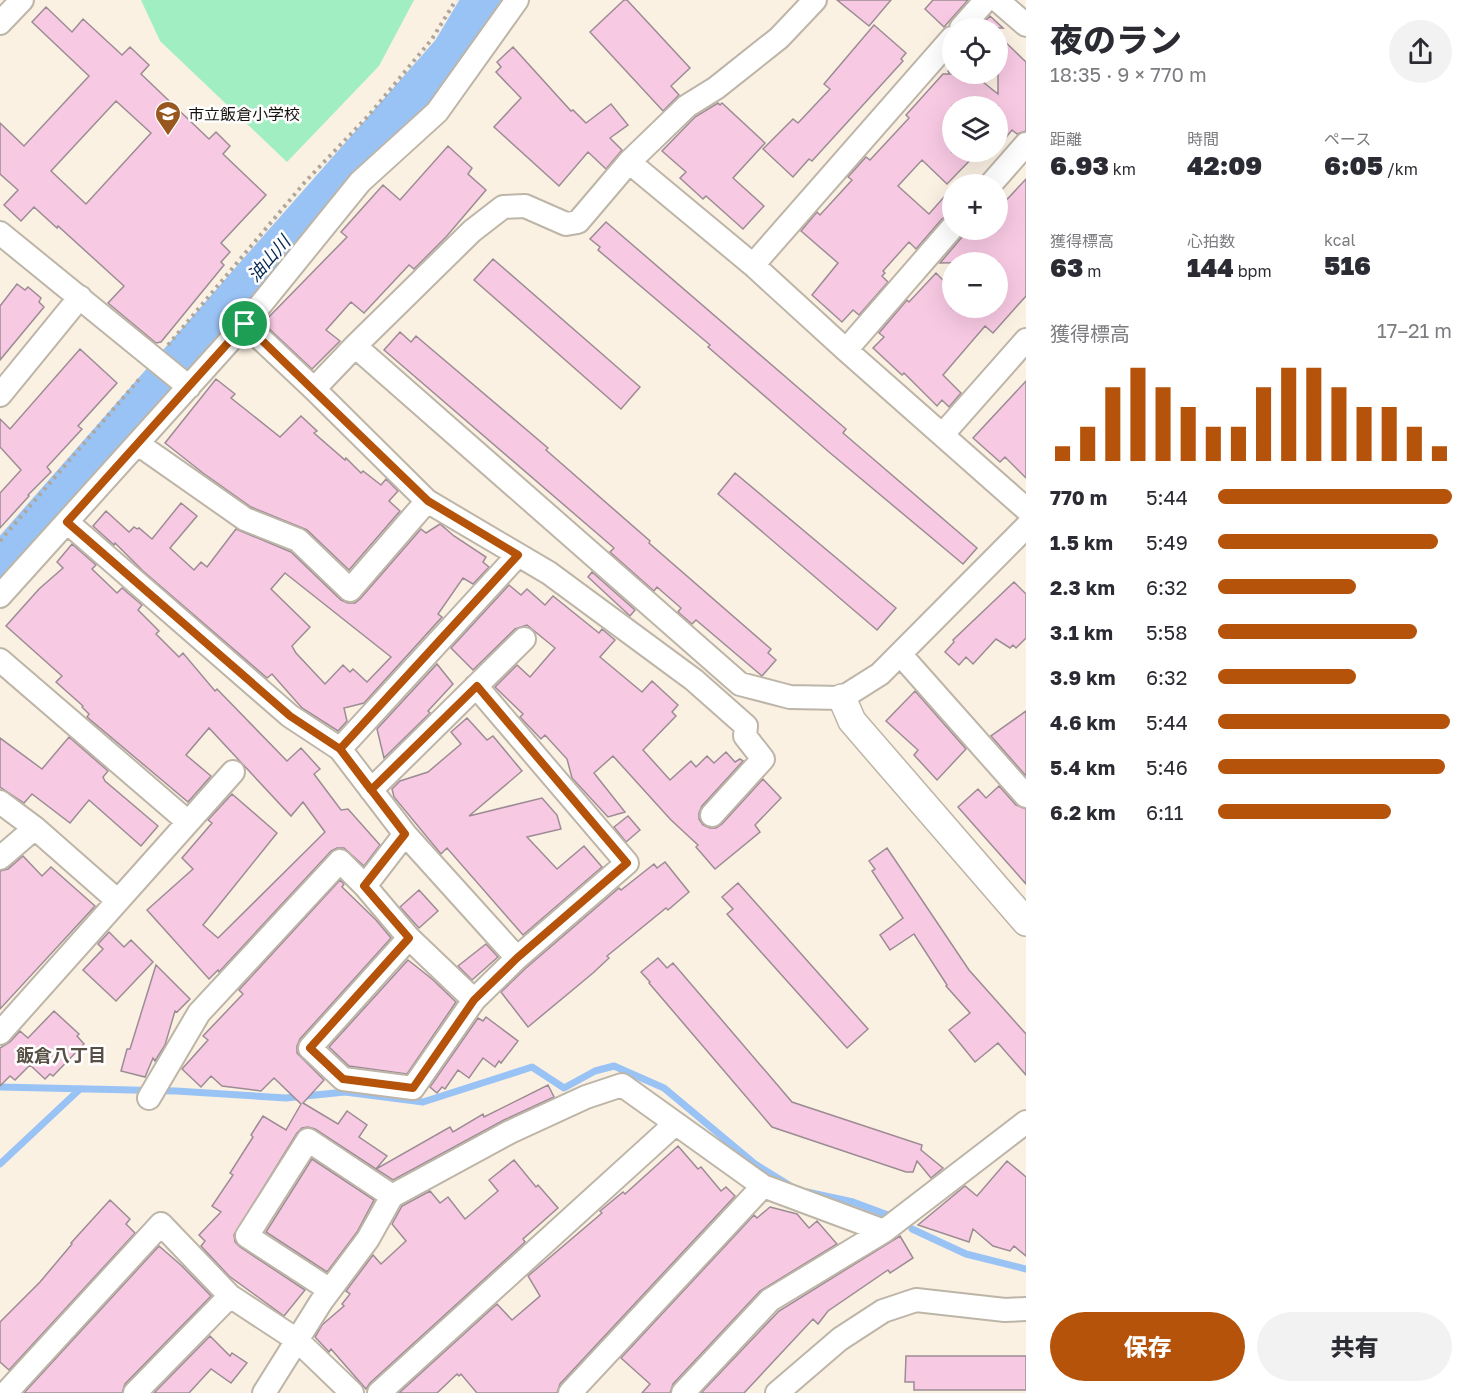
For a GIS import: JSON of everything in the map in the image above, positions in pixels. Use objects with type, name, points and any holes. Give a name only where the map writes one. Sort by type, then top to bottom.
[{"type":"street","points":[[0,23],[22,0]]},
{"type":"street","points":[[0,596],[245,324],[360,182],[437,112],[517,0]]},
{"type":"street","points":[[314,389],[472,231],[503,207],[525,206],[566,224],[578,222],[629,162],[687,106],[716,88],[779,38],[815,0]]},
{"type":"street","points":[[970,18],[986,0]]},
{"type":"street","points":[[997,0],[1024,19]]},
{"type":"street","points":[[753,265],[942,49]]},
{"type":"street","points":[[1000,174],[1026,144]]},
{"type":"street","points":[[629,162],[753,265],[1026,509]]},
{"type":"street","points":[[0,233],[189,387]]},
{"type":"street","points":[[846,350],[942,240]]},
{"type":"street","points":[[0,394],[80,297]]},
{"type":"street","points":[[245,324],[428,501],[549,573],[694,680],[746,726],[745,735],[763,759],[712,815]]},
{"type":"street","points":[[943,434],[1026,340]]},
{"type":"street","points":[[355,346],[740,684],[790,697],[842,698],[880,674],[1026,527]]},
{"type":"street","points":[[138,444],[245,519],[298,540],[350,590],[428,501]]},
{"type":"street","points":[[67,522],[290,716],[340,749],[405,834],[517,958]]},
{"type":"street","points":[[340,749],[518,555]]},
{"type":"street","points":[[371,790],[524,639]]},
{"type":"street","points":[[900,654],[1026,796]]},
{"type":"street","points":[[0,660],[188,822]]},
{"type":"street","points":[[409,938],[310,1048],[343,1079],[413,1088],[474,1000],[517,958],[627,863],[477,686]]},
{"type":"street","points":[[842,698],[852,721],[1026,922]]},
{"type":"street","points":[[0,1033],[233,772]]},
{"type":"street","points":[[0,802],[34,828],[118,901]]},
{"type":"street","points":[[0,858],[34,828]]},
{"type":"street","points":[[364,886],[405,834]]},
{"type":"street","points":[[149,1098],[199,1013],[340,861],[409,938],[474,1000]]},
{"type":"street","points":[[264,1393],[330,1290],[368,1239],[392,1196],[510,1132],[586,1097],[622,1085],[763,1186],[884,1231]]},
{"type":"street","points":[[683,1393],[770,1300],[884,1231],[1026,1122]]},
{"type":"street","points":[[379,1393],[675,1124]]},
{"type":"street","points":[[330,1290],[247,1236],[308,1140],[392,1196]]},
{"type":"street","points":[[570,1393],[763,1186]]},
{"type":"street","points":[[6,1393],[160,1224],[230,1296],[297,1340],[352,1393]]},
{"type":"street","points":[[137,1392],[230,1296]]},
{"type":"street","points":[[777,1393],[840,1340],[883,1311],[916,1300],[1005,1310],[1026,1309]]},
{"type":"path","points":[[0,541],[305,182],[369,115],[432,39],[456,0]]},
{"type":"green space","points":[[141,0],[414,0],[379,66],[287,162],[160,41]]},
{"type":"building","points":[[624,0],[627,0],[690,68],[671,86],[679,95],[663,111],[590,32]]},
{"type":"building","points":[[837,0],[891,0],[869,26]]},
{"type":"building","points":[[933,0],[968,0],[952,18],[942,18],[942,25],[925,9]]},
{"type":"building","points":[[46,7],[72,32],[83,19],[122,55],[130,47],[149,65],[141,74],[209,139],[216,132],[230,146],[223,154],[266,195],[221,243],[230,252],[221,262],[224,265],[161,342],[156,343],[108,303],[124,286],[58,226],[57,228],[34,207],[21,221],[4,205],[18,190],[0,174],[0,123],[24,146],[89,76],[32,22]],"holes":[[[116,101],[151,133],[86,204],[51,171]]]},
{"type":"building","points":[[874,25],[906,53],[901,59],[903,61],[812,161],[809,159],[793,177],[763,149],[793,119],[798,123],[830,89],[824,84]]},
{"type":"building","points":[[1008,45],[1026,62],[1026,131],[1017,134],[1012,130],[1008,135],[1008,96],[942,96],[942,162],[968,162],[957,174],[942,174],[942,179],[922,160],[898,186],[929,214],[942,199],[942,219],[916,249],[909,242],[883,271],[885,273],[882,276],[888,282],[859,315],[853,310],[842,322],[812,295],[838,263],[801,231],[817,212],[820,215],[852,180],[848,177],[866,157],[870,160],[909,118],[906,115],[942,75],[942,84],[986,84],[998,94],[998,84],[1008,84]]},
{"type":"building","points":[[513,47],[571,111],[573,110],[586,123],[611,104],[628,125],[610,138],[622,150],[606,169],[588,152],[559,186],[494,127],[521,98],[496,72],[501,67],[497,62]]},
{"type":"building","points":[[718,103],[720,105],[722,103],[765,143],[733,178],[764,206],[743,229],[706,196],[703,199],[680,178],[686,172],[662,151],[695,117]]},
{"type":"building","points":[[448,146],[472,168],[468,174],[486,190],[446,237],[414,269],[409,265],[364,313],[351,302],[326,330],[340,341],[312,369],[263,323],[347,237],[341,232],[383,185],[400,200]]},
{"type":"building","points":[[1026,179],[1026,296],[1008,316],[1008,252],[949,252],[959,240],[1008,240],[1008,198]]},
{"type":"building","points":[[606,222],[846,429],[843,433],[977,548],[963,564],[829,452],[708,347],[710,345],[598,250],[600,247],[590,239]]},
{"type":"building","points":[[493,259],[640,387],[621,409],[474,280]]},
{"type":"building","points":[[936,273],[942,279],[942,318],[1006,318],[993,333],[985,326],[943,375],[961,393],[949,407],[942,400],[937,406],[904,373],[902,375],[873,348],[884,337],[879,333],[907,300],[909,302]]},
{"type":"building","points":[[17,284],[25,290],[28,287],[41,298],[39,302],[44,307],[0,360],[0,306]]},
{"type":"building","points":[[400,332],[411,342],[416,336],[548,448],[546,450],[650,541],[649,543],[771,649],[768,653],[776,660],[762,676],[696,620],[692,624],[678,612],[681,608],[657,587],[654,591],[610,552],[614,548],[384,350]]},
{"type":"building","points":[[80,349],[117,383],[78,426],[82,429],[47,467],[51,472],[0,528],[0,493],[21,470],[0,447],[0,419],[10,429]]},
{"type":"building","points":[[216,379],[235,394],[231,398],[280,437],[301,416],[317,431],[314,433],[361,473],[363,471],[381,485],[386,479],[398,491],[389,501],[400,511],[349,570],[307,530],[251,507],[165,443]]},
{"type":"building","points":[[1026,381],[1026,478],[1005,457],[1000,462],[973,438]]},
{"type":"building","points":[[735,473],[896,608],[877,630],[718,494]]},
{"type":"building","points":[[181,503],[197,516],[170,548],[194,570],[201,562],[207,567],[236,529],[291,552],[341,600],[348,603],[355,603],[360,599],[421,529],[426,533],[440,524],[486,557],[483,562],[489,567],[473,584],[463,578],[438,614],[442,617],[364,703],[344,708],[347,721],[338,731],[302,708],[272,674],[267,678],[93,526],[106,511],[129,532],[134,527],[139,528],[152,539]],"holes":[[[285,573],[391,657],[367,682],[353,669],[350,672],[343,665],[325,684],[292,646],[310,627],[271,589]]]},
{"type":"building","points":[[72,544],[96,565],[92,569],[117,593],[122,588],[142,605],[138,610],[159,631],[156,634],[179,657],[183,653],[215,691],[217,689],[287,761],[301,748],[320,769],[314,774],[341,810],[348,809],[380,845],[364,866],[344,848],[331,851],[219,972],[218,970],[209,979],[147,910],[193,869],[182,858],[212,823],[208,820],[232,794],[277,833],[203,925],[218,938],[325,832],[303,802],[291,816],[209,728],[186,755],[211,776],[188,802],[87,717],[89,714],[83,706],[56,682],[62,676],[6,626],[39,589],[63,568],[57,562]]},
{"type":"building","points":[[592,572],[635,610],[630,616],[588,577]]},
{"type":"building","points":[[1014,582],[1026,594],[1026,638],[1016,648],[1013,645],[1010,648],[996,639],[973,664],[966,657],[959,665],[945,652],[954,642],[953,640]]},
{"type":"building","points":[[509,585],[521,595],[527,589],[545,605],[553,596],[599,633],[602,629],[615,640],[600,657],[642,692],[652,681],[678,705],[672,712],[676,716],[643,750],[670,780],[691,761],[696,767],[707,756],[714,763],[726,752],[735,762],[740,759],[743,761],[702,806],[699,819],[703,825],[716,828],[722,824],[763,779],[781,798],[755,825],[760,832],[715,869],[696,847],[698,845],[671,820],[613,756],[594,773],[625,812],[608,817],[572,778],[567,759],[545,735],[541,739],[520,717],[523,714],[495,687],[517,665],[530,677],[555,648],[527,625],[515,629],[473,670],[451,648]]},
{"type":"building","points":[[437,664],[453,684],[428,711],[430,713],[384,758],[377,729]]},
{"type":"building","points":[[915,691],[966,749],[937,780],[914,755],[918,750],[886,721]]},
{"type":"building","points":[[1026,711],[1026,776],[991,736]]},
{"type":"building","points":[[467,718],[487,740],[493,736],[522,771],[469,816],[542,798],[557,815],[561,829],[527,837],[557,869],[584,846],[602,867],[523,935],[447,848],[441,854],[394,797],[392,789],[400,781],[428,772],[461,744],[451,732]]},
{"type":"building","points":[[69,737],[108,771],[103,777],[105,781],[158,826],[141,846],[89,800],[70,823],[32,794],[24,803],[0,787],[0,738],[42,769]]},
{"type":"building","points":[[999,786],[1016,805],[1026,809],[1026,884],[958,807],[978,789],[986,798]]},
{"type":"building","points":[[628,816],[640,830],[626,842],[614,827]]},
{"type":"building","points":[[887,848],[969,970],[1026,1034],[1026,1075],[998,1043],[975,1062],[949,1030],[970,1013],[946,986],[914,934],[890,950],[880,935],[903,918],[872,871],[875,869],[869,861]]},
{"type":"building","points":[[23,856],[42,876],[51,867],[95,906],[0,1009],[0,871],[8,869]]},
{"type":"building","points":[[665,862],[689,892],[607,956],[609,958],[593,973],[528,1027],[501,992],[619,888],[621,890],[654,864],[657,868]]},
{"type":"building","points":[[340,880],[344,884],[342,887],[391,938],[300,1039],[297,1053],[324,1080],[303,1103],[338,1124],[347,1111],[367,1125],[359,1137],[387,1156],[376,1169],[315,1129],[302,1128],[297,1133],[234,1235],[235,1242],[240,1247],[305,1290],[284,1316],[229,1276],[201,1246],[205,1241],[199,1235],[221,1212],[212,1206],[233,1175],[230,1173],[253,1137],[251,1135],[263,1116],[286,1130],[301,1104],[274,1078],[261,1091],[222,1086],[211,1076],[201,1087],[182,1069],[208,1040],[203,1036],[243,994],[239,990]]},
{"type":"building","points":[[738,883],[868,1029],[847,1048],[727,914],[733,909],[722,897]]},
{"type":"building","points":[[419,890],[438,911],[419,928],[400,907]]},
{"type":"building","points":[[109,932],[124,947],[131,940],[153,962],[116,1001],[83,970],[103,949],[98,944]]},
{"type":"building","points":[[486,944],[498,957],[472,980],[458,966]]},
{"type":"building","points":[[658,958],[667,968],[673,963],[792,1102],[922,1145],[921,1150],[943,1168],[931,1178],[917,1161],[913,1172],[906,1172],[772,1127],[641,972]]},
{"type":"building","points":[[408,960],[456,1002],[407,1074],[349,1066],[329,1047]]},
{"type":"building","points":[[156,965],[190,999],[177,1012],[175,1011],[165,1045],[155,1061],[153,1058],[145,1077],[121,1071]]},
{"type":"building","points":[[54,1011],[79,1034],[77,1036],[84,1044],[53,1076],[50,1074],[45,1079],[30,1065],[15,1080],[10,1076],[0,1086],[0,1048],[10,1042],[20,1031],[28,1038]]},
{"type":"building","points":[[486,1017],[518,1041],[501,1063],[499,1061],[495,1067],[483,1058],[469,1078],[458,1070],[445,1089],[442,1087],[437,1093],[430,1087],[478,1018],[483,1021]]},
{"type":"building","points":[[548,1085],[554,1097],[504,1120],[393,1180],[376,1169],[450,1127],[453,1132],[483,1114],[484,1117]]},
{"type":"building","points":[[678,1146],[698,1169],[701,1167],[721,1191],[726,1187],[735,1196],[560,1384],[557,1393],[477,1393],[461,1374],[459,1376],[457,1374],[437,1393],[399,1393],[497,1304],[512,1320],[540,1296],[528,1276],[602,1213],[600,1211],[623,1192],[625,1194]]},
{"type":"building","points":[[312,1159],[374,1200],[357,1232],[327,1272],[266,1232]]},
{"type":"building","points":[[514,1160],[536,1187],[538,1185],[558,1208],[523,1239],[525,1242],[366,1389],[331,1349],[329,1352],[315,1337],[322,1325],[344,1306],[342,1304],[350,1294],[346,1291],[373,1255],[381,1264],[406,1241],[392,1224],[402,1206],[430,1191],[440,1203],[448,1197],[465,1219],[498,1191],[489,1180]]},
{"type":"building","points":[[1007,1161],[1026,1177],[1026,1256],[1014,1246],[1010,1251],[993,1246],[973,1229],[969,1242],[918,1225],[965,1186],[977,1196]]},
{"type":"building","points":[[110,1200],[130,1219],[126,1224],[135,1233],[9,1370],[0,1362],[0,1322],[40,1282]]},
{"type":"building","points":[[770,1207],[797,1214],[809,1228],[817,1221],[837,1244],[760,1291],[673,1384],[670,1393],[642,1393],[650,1384],[621,1358],[754,1215],[757,1218]]},
{"type":"building","points":[[900,1236],[913,1258],[890,1273],[888,1270],[828,1311],[818,1324],[813,1319],[744,1393],[701,1393],[779,1311]]},
{"type":"building","points":[[159,1246],[211,1296],[125,1384],[122,1393],[24,1393]]},
{"type":"building","points":[[210,1336],[230,1356],[232,1353],[247,1363],[231,1383],[211,1369],[189,1393],[154,1393]]},
{"type":"building","points":[[906,1356],[1026,1356],[1026,1390],[914,1390],[914,1382],[905,1382]]},
{"type":"waterway","name":"油山川","points":[[0,565],[451,52],[482,0]]},
{"type":"waterway","points":[[0,1087],[176,1091],[286,1098],[345,1092],[423,1102],[532,1067],[564,1088],[595,1071],[614,1066],[664,1088],[755,1164],[789,1185]]},
{"type":"waterway","points":[[0,1164],[80,1089]]},
{"type":"waterway","points":[[807,1192],[853,1202],[888,1215]]},
{"type":"waterway","points":[[912,1229],[966,1254],[1026,1269]]},
{"type":"place","name":"市立飯倉小学校","points":[[168,137]]},
{"type":"district","name":"飯倉八丁目","points":[[61,1056]]},
{"type":"route","points":[[245,324],[67,522],[290,716],[340,749],[371,790],[405,834],[364,886],[409,938],[310,1048],[343,1079],[413,1088],[474,1000],[517,958],[627,863],[477,686],[371,790],[340,749],[518,555],[428,501],[245,324]]}]
